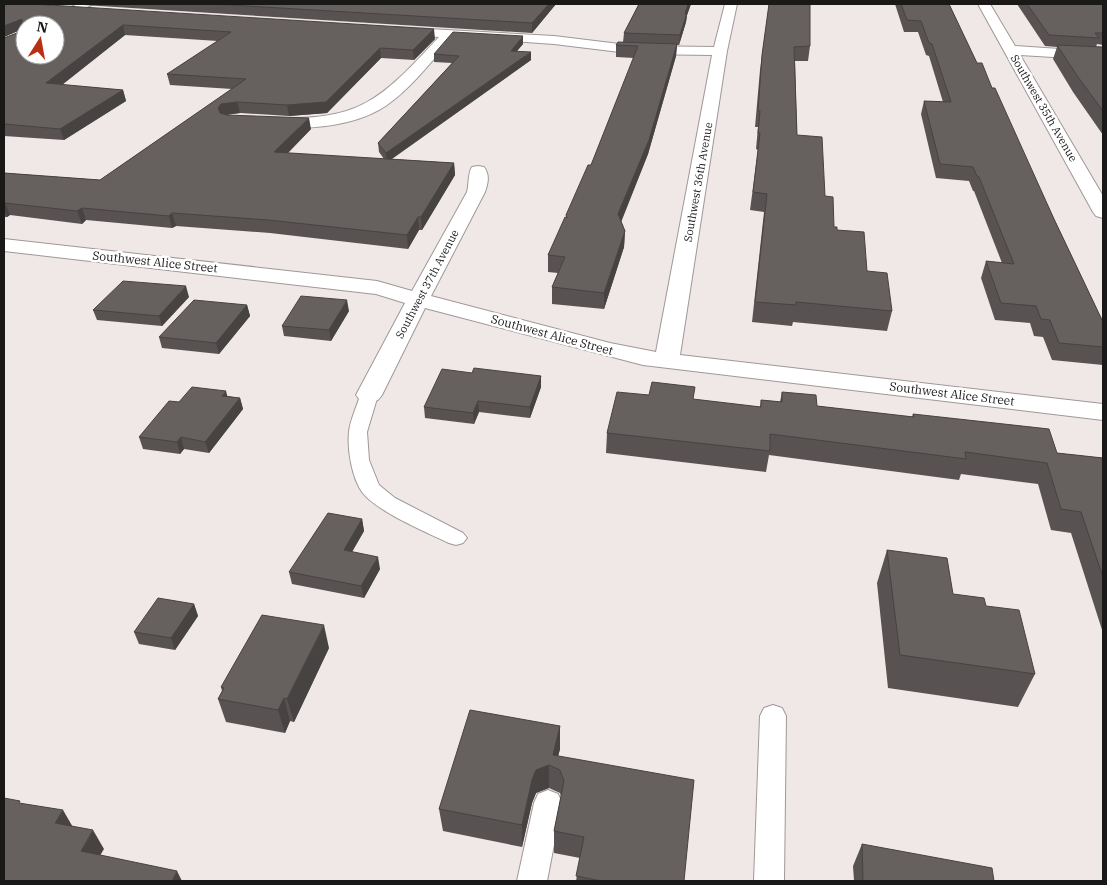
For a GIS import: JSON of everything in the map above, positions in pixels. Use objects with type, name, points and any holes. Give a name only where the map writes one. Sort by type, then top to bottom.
[{"type":"street","name":"Southwest 36th Avenue","points":[[668,360],[720,51],[730,4]]},
{"type":"street","name":"Southwest 35th Avenue","points":[[984,4],[1103,212]]},
{"type":"street","points":[[64,15],[75,10],[91,7]]},
{"type":"street","points":[[48,8],[75,10]]},
{"type":"street","points":[[380,29],[569,42],[636,50],[720,51]]},
{"type":"street","points":[[260,122],[298,123],[325,121],[374,106],[390,95],[449,34]]},
{"type":"street","points":[[1011,50],[1103,56]]},
{"type":"street","name":"Southwest 37th Avenue","points":[[369,395],[476,192],[479,180],[478,171]]},
{"type":"street","name":"Southwest Alice Street","points":[[4,245],[377,288],[607,350],[668,360],[1103,412]]},
{"type":"lane","points":[[369,395],[358,432],[358,460],[370,489],[388,503],[456,538]]},
{"type":"lane","points":[[769,881],[773,716]]},
{"type":"lane","points":[[532,881],[548,803]]},
{"type":"building","points":[[4,4],[33,4],[434,29],[413,50],[380,48],[326,102],[287,105],[237,102],[221,104],[218,108],[220,113],[227,115],[309,118],[274,152],[454,163],[421,217],[418,217],[407,235],[268,220],[172,213],[169,216],[82,208],[77,211],[4,203],[4,173],[100,180],[246,79],[167,74],[231,32],[123,25],[46,83],[123,90],[60,129],[4,124],[4,38],[15,34],[15,65],[65,65],[65,15],[15,15],[15,22],[4,26]]},
{"type":"building","points":[[213,4],[549,4],[532,23]]},
{"type":"building","points":[[639,4],[688,4],[680,35],[624,33]]},
{"type":"building","points":[[769,4],[810,4],[810,46],[794,47],[797,135],[822,137],[825,196],[833,197],[834,227],[837,227],[837,230],[864,232],[867,271],[887,273],[892,311],[796,302],[796,305],[755,302],[767,194],[753,192],[760,133],[758,133],[760,111],[758,111],[762,55]]},
{"type":"building","points":[[901,4],[949,4],[977,63],[982,63],[992,88],[995,88],[1103,322],[1103,347],[1059,343],[1050,320],[1041,319],[1036,306],[1001,303],[986,261],[1014,264],[979,177],[973,167],[940,164],[924,101],[951,102],[932,44],[929,43],[921,21],[907,20]]},
{"type":"building","points":[[1027,4],[1103,4],[1103,33],[1095,33],[1099,38],[1049,35]]},
{"type":"building","points":[[453,32],[523,36],[511,51],[531,52],[386,153],[378,143],[459,56],[434,54]]},
{"type":"building","points":[[618,42],[677,44],[649,140],[618,214],[625,231],[604,293],[552,287],[565,257],[548,255],[565,217],[567,218],[566,215],[588,165],[591,165],[638,46],[616,45]]},
{"type":"building","points":[[1057,45],[1103,47],[1103,111],[1078,77]]},
{"type":"building","points":[[123,281],[186,286],[159,316],[93,310]]},
{"type":"building","points":[[301,296],[347,300],[329,330],[282,326]]},
{"type":"building","points":[[194,300],[247,305],[216,343],[159,337]]},
{"type":"building","points":[[474,368],[541,376],[530,407],[478,401],[473,413],[424,407],[442,369],[472,373]]},
{"type":"building","points":[[652,382],[695,387],[693,399],[761,407],[761,400],[782,402],[782,392],[816,395],[817,406],[914,417],[913,414],[1049,429],[1057,453],[1103,458],[1103,577],[1081,512],[1061,509],[1047,463],[965,452],[966,459],[770,434],[770,451],[607,433],[617,392],[649,395]]},
{"type":"building","points":[[192,387],[226,391],[222,396],[240,398],[205,442],[181,437],[177,442],[139,437],[169,401],[179,402]]},
{"type":"building","points":[[328,513],[362,519],[344,550],[378,557],[361,586],[289,572]]},
{"type":"building","points":[[887,550],[947,558],[953,594],[984,598],[986,606],[1019,610],[1035,674],[900,655]]},
{"type":"building","points":[[158,598],[194,604],[171,638],[134,632]]},
{"type":"building","points":[[262,615],[324,625],[287,699],[284,698],[278,710],[218,699],[224,688],[221,687]]},
{"type":"building","points":[[470,710],[560,726],[553,755],[694,780],[684,881],[602,881],[576,876],[584,837],[554,831],[564,781],[560,770],[549,765],[536,770],[522,825],[439,809]]},
{"type":"building","points":[[4,798],[20,801],[19,803],[63,810],[55,823],[93,830],[81,851],[177,871],[172,881],[4,881]]},
{"type":"building","points":[[862,844],[992,868],[994,881],[863,881]]}]
